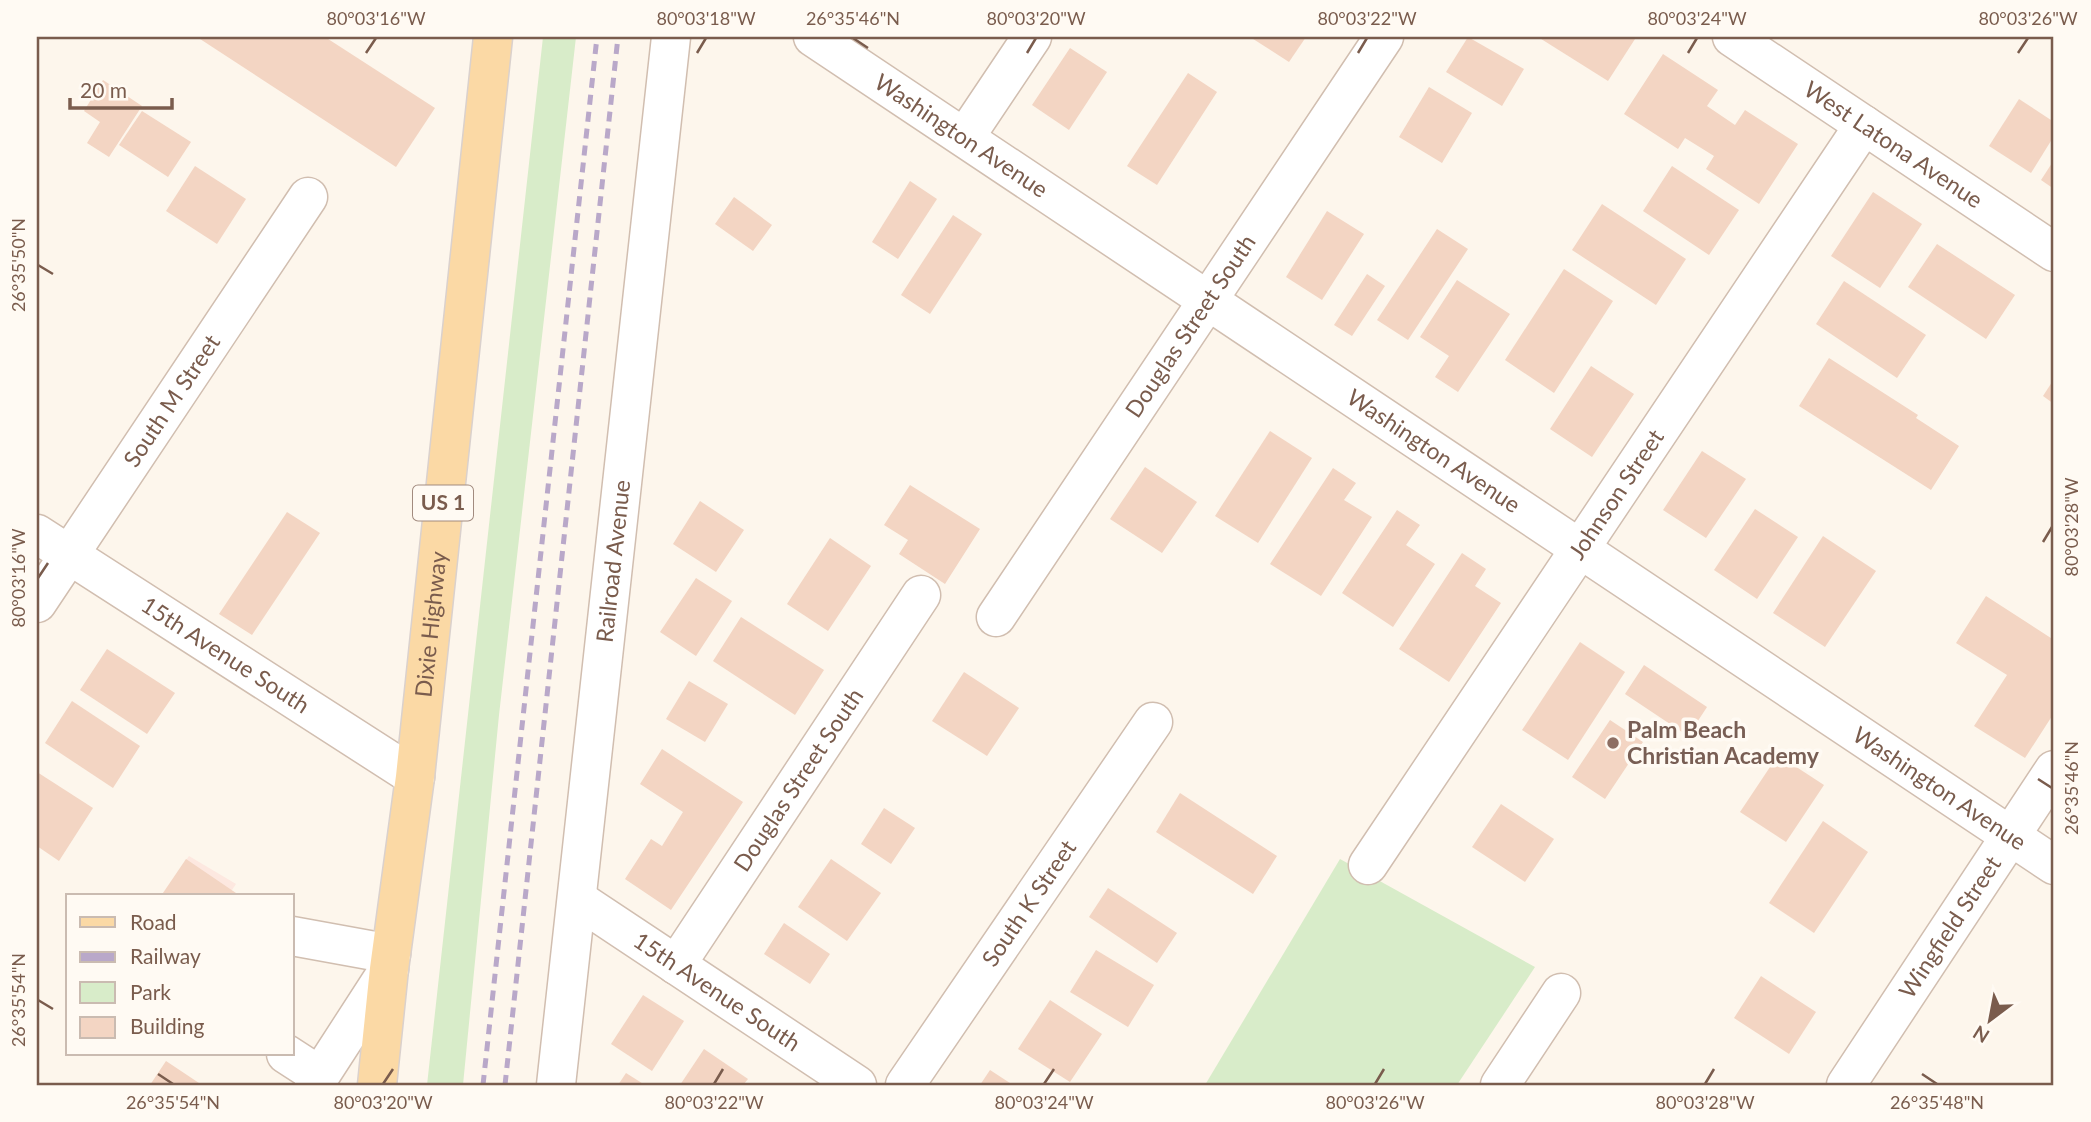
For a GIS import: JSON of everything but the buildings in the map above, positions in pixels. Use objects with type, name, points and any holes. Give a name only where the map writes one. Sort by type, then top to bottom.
[{"type":"main road","name":"Dixie Highway","points":[[377,1085],[390,961],[415,777],[493,37]]},
{"type":"street","name":"Railroad Avenue","points":[[556,1085],[671,37]]},
{"type":"street","name":"Washington Avenue","points":[[813,37],[2054,865]]},
{"type":"street","points":[[965,137],[1032,37]]},
{"type":"street","name":"Douglas Street South","points":[[996,617],[1384,37]]},
{"type":"street","name":"West Latona Avenue","points":[[1732,37],[2054,252]]},
{"type":"street","name":"Johnson Street","points":[[1368,865],[1864,125]]},
{"type":"street","name":"South M Street","points":[[37,603],[308,197]]},
{"type":"street","name":"15th Avenue South","points":[[37,534],[415,777]]},
{"type":"street","name":"Douglas Street South","points":[[676,965],[921,595]]},
{"type":"street","name":"South K Street","points":[[905,1085],[1153,722]]},
{"type":"street","name":"Wingfield Street","points":[[1846,1085],[2054,769]]},
{"type":"street","name":"15th Avenue South","points":[[577,899],[857,1085]]},
{"type":"street","points":[[288,1056],[317,1081],[390,961],[294,937]]},
{"type":"street","points":[[1500,1085],[1561,993]]},
{"type":"shaded area","points":[[189,856],[236,884],[229,894],[162,894]]},
{"type":"green space","points":[[543,37],[576,37],[499,715],[463,1085],[427,1085]]},
{"type":"green space","points":[[1340,859],[1535,967],[1457,1085],[1205,1085]]},
{"type":"railway","points":[[483,1085],[597,37]]},
{"type":"railway","points":[[505,1085],[618,37]]},
{"type":"place","name":"Palm Beach Christian Academy","points":[[1613,743]]}]
